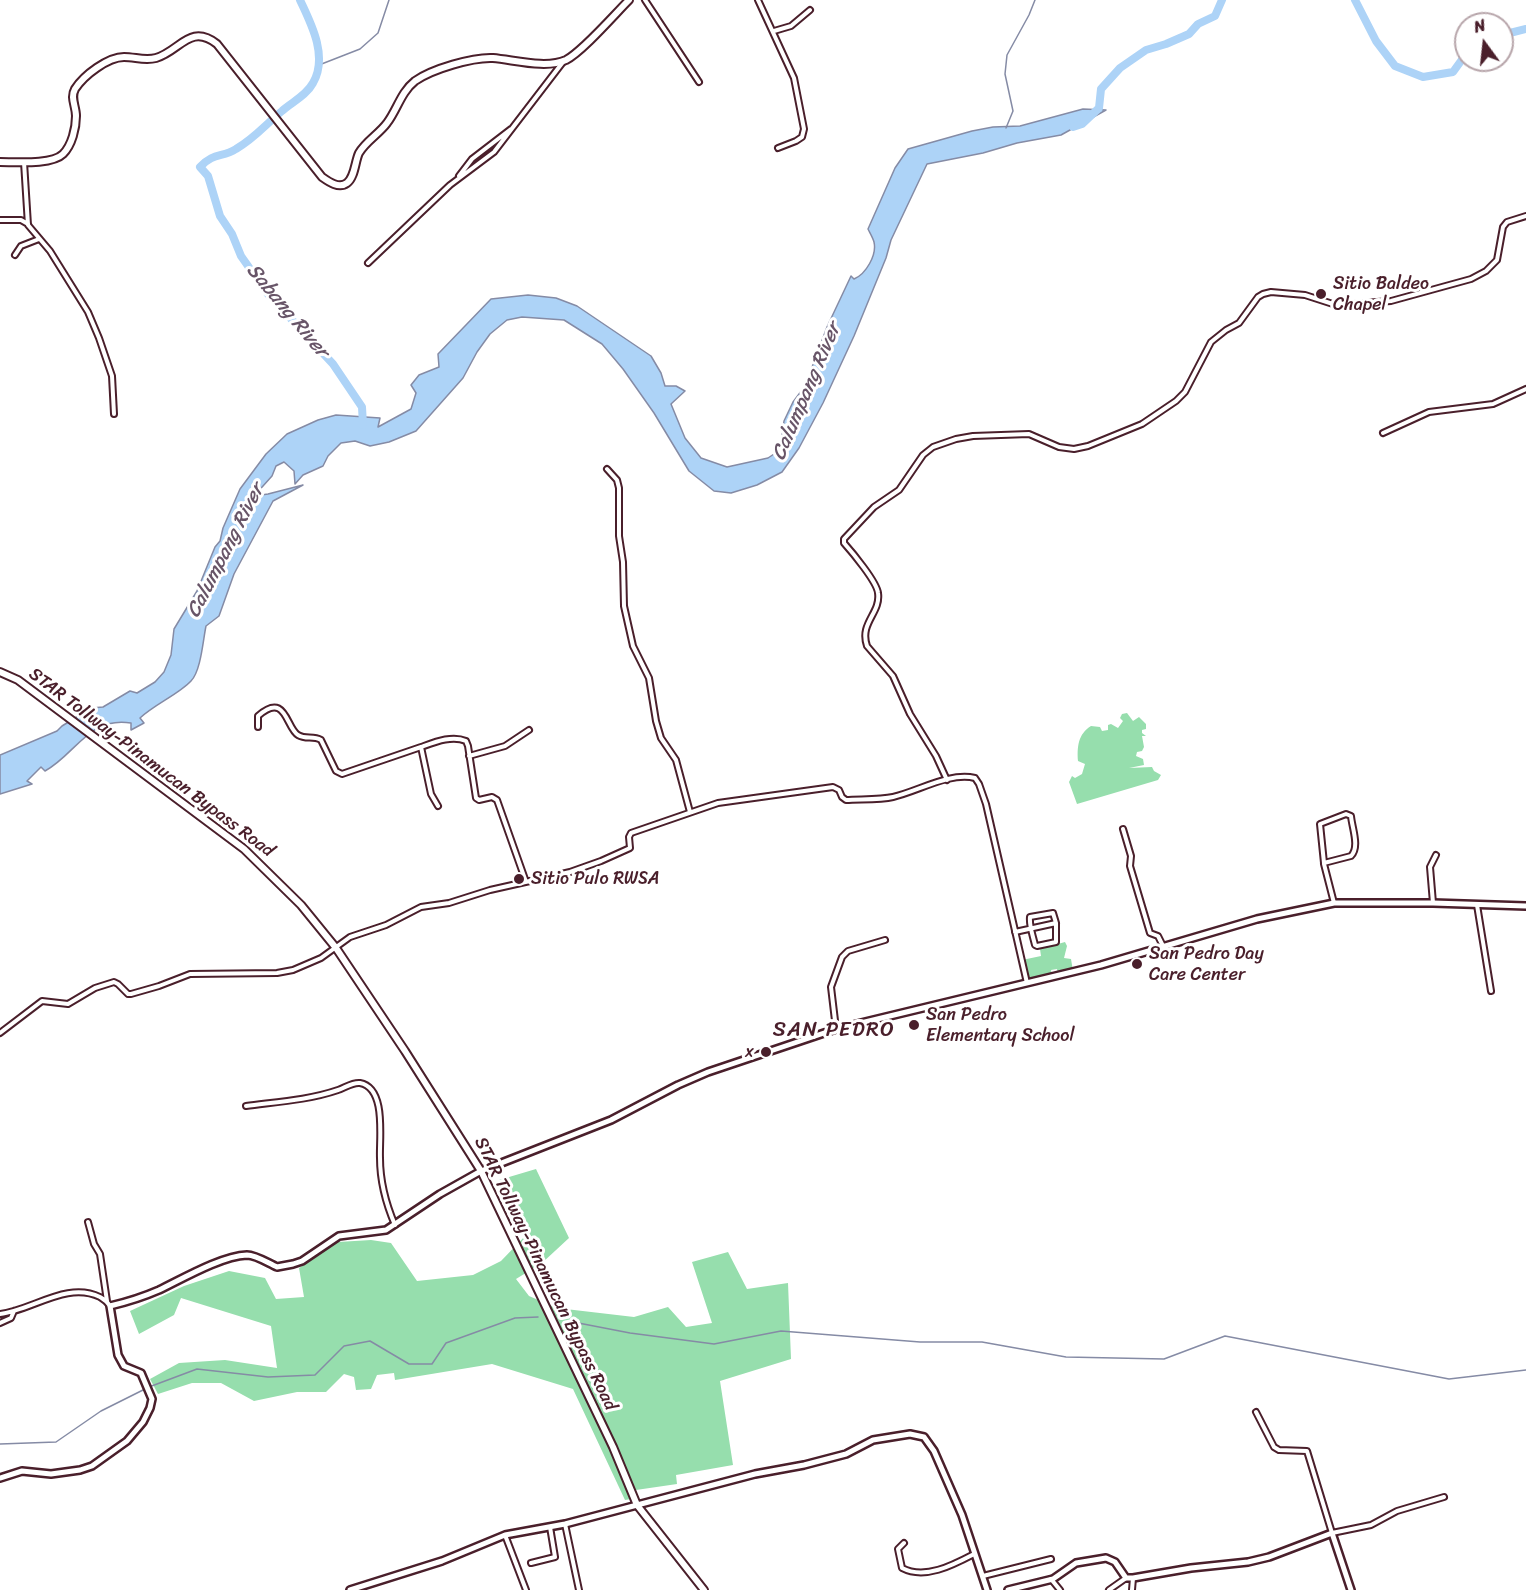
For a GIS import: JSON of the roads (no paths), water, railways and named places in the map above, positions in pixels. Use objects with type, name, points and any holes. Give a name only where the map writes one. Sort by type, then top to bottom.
[{"type":"main road","points":[[0,162],[51,161],[65,153],[74,133],[76,115],[72,97],[78,86],[106,62],[124,57],[155,59],[187,39],[206,37],[218,44],[322,177],[331,183],[340,185],[347,183],[361,150],[387,123],[407,89],[414,82],[466,62],[483,58],[543,63],[564,61],[578,51],[629,0]]},
{"type":"main road","name":"STAR Tollway-Pinamucan Bypass Road","points":[[0,672],[9,675],[34,692],[244,849],[301,905],[336,948],[405,1051],[481,1172],[613,1447],[637,1505],[704,1590]]},
{"type":"street","points":[[645,0],[699,82]]},
{"type":"street","points":[[758,0],[797,86],[804,129],[802,137],[778,148]]},
{"type":"street","points":[[774,31],[791,26],[810,10]]},
{"type":"street","points":[[368,263],[455,182],[494,152],[564,61]]},
{"type":"street","points":[[455,182],[472,159],[514,127]]},
{"type":"street","points":[[24,162],[28,225]]},
{"type":"street","points":[[947,780],[936,756],[910,714],[893,676],[867,646],[865,633],[878,602],[878,593],[875,584],[844,543],[844,539],[874,507],[899,490],[923,455],[933,447],[973,436],[1029,434],[1059,447],[1074,449],[1088,446],[1142,424],[1176,401],[1185,392],[1212,342],[1239,323],[1258,297],[1271,291],[1314,297],[1336,305],[1377,302],[1403,299],[1462,282],[1479,275],[1497,261],[1503,226],[1507,222],[1526,216]]},
{"type":"street","points":[[0,220],[21,220],[28,225],[50,251],[83,301],[112,376],[114,414]]},
{"type":"street","points":[[15,255],[21,246],[39,238]]},
{"type":"street","points":[[1383,433],[1429,412],[1493,404],[1526,389]]},
{"type":"street","points":[[607,469],[617,480],[619,488],[619,536],[623,561],[624,606],[633,646],[649,678],[658,729],[661,738],[676,760],[690,812]]},
{"type":"street","points":[[258,727],[258,716],[264,710],[270,708],[282,710],[296,733],[300,736],[318,737],[321,740],[336,771],[342,774],[452,738],[466,741],[476,798],[479,800],[492,797],[497,800],[526,882]]},
{"type":"street","points":[[469,756],[505,746],[529,730]]},
{"type":"street","points":[[421,747],[431,794],[438,806]]},
{"type":"street","points":[[0,1033],[45,1000],[68,1004],[96,988],[114,982],[131,994],[190,974],[277,973],[293,970],[321,958],[350,937],[386,925],[421,907],[449,903],[490,890],[570,872],[629,849],[631,846],[629,837],[632,833],[718,803],[833,787],[839,790],[846,800],[886,798],[968,776],[975,778],[980,784],[1027,983]]},
{"type":"street","points":[[1324,863],[1354,854],[1356,848],[1349,814],[1320,824],[1324,863],[1334,903]]},
{"type":"street","points":[[1123,829],[1131,856],[1130,866],[1150,933],[1158,936],[1163,946]]},
{"type":"street","points":[[1433,903],[1430,867],[1436,855]]},
{"type":"street","points":[[0,1314],[78,1291],[85,1291],[109,1304],[143,1296],[187,1275],[247,1255],[282,1267],[302,1260],[339,1236],[381,1232],[395,1226],[440,1194],[481,1172],[611,1120],[678,1084],[836,1029],[1101,965],[1257,919],[1334,903],[1526,906]]},
{"type":"street","points":[[1477,906],[1491,991]]},
{"type":"street","points":[[1053,913],[1056,923],[1056,942],[1035,945],[1030,917],[1053,913]]},
{"type":"street","points":[[1015,932],[1056,923]]},
{"type":"street","points":[[836,1029],[831,987],[842,957],[848,951],[885,940]]},
{"type":"street","points":[[246,1106],[316,1095],[351,1084],[360,1083],[369,1088],[378,1102],[384,1193],[395,1226]]},
{"type":"street","points":[[0,1478],[22,1471],[51,1474],[92,1466],[127,1442],[143,1422],[150,1408],[152,1399],[146,1380],[141,1372],[124,1366],[118,1355],[100,1254],[94,1244],[88,1222]]},
{"type":"street","points":[[0,1323],[11,1318],[14,1311]]},
{"type":"street","points":[[1256,1412],[1274,1447],[1279,1450],[1307,1451],[1351,1590]]},
{"type":"street","points":[[351,1590],[442,1561],[505,1535],[566,1524],[755,1474],[804,1465],[841,1455],[873,1440],[903,1434],[916,1434],[927,1440],[934,1450],[962,1515],[987,1590]]},
{"type":"street","points":[[1109,1590],[1130,1578],[1200,1567],[1248,1563],[1288,1551],[1332,1533],[1371,1526],[1397,1511],[1444,1497]]},
{"type":"street","points":[[566,1524],[579,1590]]},
{"type":"street","points":[[531,1563],[555,1557],[550,1527]]},
{"type":"street","points":[[505,1535],[525,1590]]},
{"type":"street","points":[[904,1543],[897,1551],[901,1566],[911,1572],[942,1568],[974,1554]]},
{"type":"street","points":[[1008,1590],[1051,1580],[1076,1563],[1106,1558],[1115,1562],[1130,1578],[1132,1590]]},
{"type":"street","points":[[982,1576],[1051,1559]]},
{"type":"street","points":[[1051,1580],[1060,1590]]},
{"type":"water","points":[[1083,109],[1106,110],[1061,135],[927,164],[891,240],[886,258],[854,336],[823,403],[799,448],[782,472],[757,485],[731,493],[714,491],[689,471],[654,413],[602,344],[564,320],[522,317],[507,320],[490,334],[463,378],[416,431],[389,442],[370,446],[355,441],[341,443],[328,456],[323,466],[303,475],[295,484],[294,471],[284,462],[276,466],[272,476],[254,496],[303,485],[273,501],[234,574],[219,616],[206,626],[199,663],[191,681],[140,718],[144,723],[131,730],[131,723],[117,722],[104,725],[84,738],[56,764],[45,771],[41,767],[27,781],[32,784],[0,794],[0,755],[57,731],[91,708],[103,707],[130,691],[137,693],[155,682],[164,672],[171,655],[174,629],[197,591],[240,489],[266,454],[287,434],[318,420],[336,415],[380,418],[378,427],[411,409],[416,393],[411,385],[419,375],[439,367],[438,354],[491,299],[528,295],[556,298],[577,306],[651,356],[661,373],[665,386],[676,386],[685,391],[671,404],[685,438],[701,458],[727,467],[768,458],[780,450],[784,421],[793,402],[805,386],[827,327],[851,276],[854,279],[858,277],[872,258],[874,242],[868,229],[895,168],[908,149],[972,131],[993,127],[1020,126]]},
{"type":"waterway","name":"Sabang River","points":[[300,0],[313,30],[319,52],[319,63],[313,83],[303,95],[243,145],[210,159],[200,167],[208,176],[220,216],[232,234],[241,256],[267,293],[333,364],[362,407],[363,425]]},
{"type":"waterway","points":[[319,65],[360,49],[378,33],[389,0]]},
{"type":"waterway","points":[[1006,128],[1013,111],[1005,74],[1007,55],[1035,0]]},
{"type":"waterway","name":"Calumpang River","points":[[1073,127],[1082,124],[1099,108],[1101,89],[1120,68],[1146,50],[1189,34],[1198,24],[1215,16],[1222,0]]},
{"type":"waterway","name":"Calumpang River","points":[[1355,0],[1376,41],[1395,66],[1423,77],[1454,71]]},
{"type":"waterway","name":"Calumpang River","points":[[1514,32],[1526,29]]},
{"type":"waterway","points":[[149,1387],[197,1369],[268,1377],[315,1375],[344,1346],[370,1341],[409,1364],[432,1364],[446,1343],[515,1318],[538,1317]]},
{"type":"waterway","points":[[568,1321],[630,1333],[714,1344],[781,1331],[920,1342],[982,1342],[1066,1357],[1164,1359],[1225,1336],[1449,1379],[1526,1370]]},
{"type":"waterway","points":[[0,1444],[56,1442],[101,1411],[145,1389]]},
{"type":"place","name":"Sitio Baldeo Chapel","points":[[1321,294]]},
{"type":"place","name":"Sitio Pulo RWSA","points":[[519,879]]},
{"type":"place","name":"San Pedro Day Care Center","points":[[1137,964]]},
{"type":"place","name":"San Pedro Elementary School","points":[[914,1025]]},
{"type":"place","name":"x","points":[[766,1052]]},
{"type":"district","name":"SAN PEDRO","points":[[834,1031]]}]
